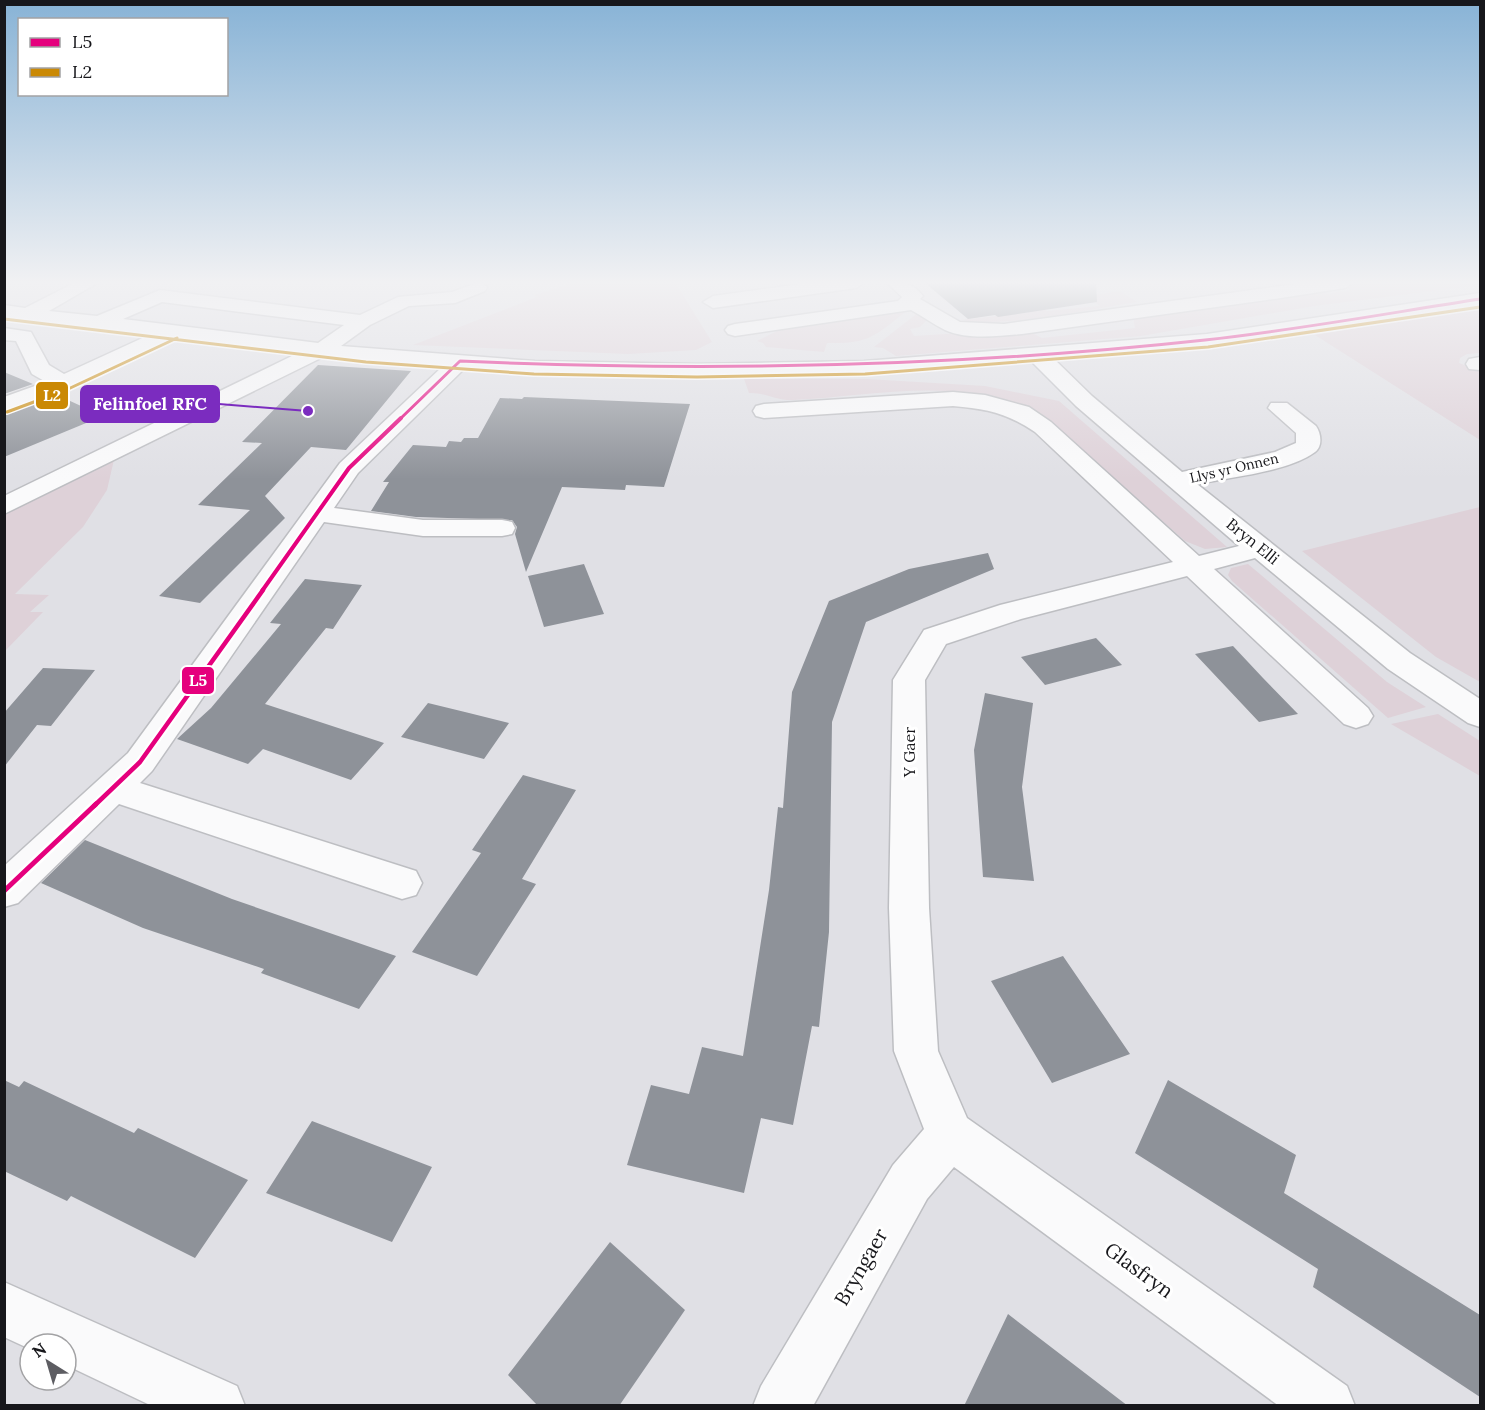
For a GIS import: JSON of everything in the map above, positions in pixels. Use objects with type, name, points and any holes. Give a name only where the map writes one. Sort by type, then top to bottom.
[{"type":"street","points":[[30,348],[40,369],[63,382]]},
{"type":"street","points":[[4,405],[63,382],[136,348]]},
{"type":"street","points":[[305,348],[535,367],[746,369],[864,366],[1119,348]]},
{"type":"street","points":[[4,506],[214,400],[324,348]]},
{"type":"street","points":[[742,348],[746,358],[746,369]]},
{"type":"street","name":"Bryn Elli","points":[[1037,355],[1084,401],[1177,481],[1263,548],[1399,661],[1480,715]]},
{"type":"street","points":[[4,891],[140,762],[349,468],[460,361]]},
{"type":"street","points":[[764,411],[953,399],[985,402],[1021,412],[1042,427],[1356,716]]},
{"type":"street","name":"Llys yr Onnen","points":[[1177,481],[1283,458],[1308,446],[1308,430],[1279,408]]},
{"type":"street","points":[[316,513],[423,528],[502,528]]},
{"type":"street","name":"Y Gaer","points":[[950,1134],[916,1051],[909,908],[909,680],[935,637],[1011,612],[1263,548]]},
{"type":"street","points":[[112,788],[402,883]]},
{"type":"street","name":"Bryngaer","points":[[781,1406],[910,1182],[950,1134]]},
{"type":"street","name":"Glasfryn","points":[[950,1134],[1327,1406]]},
{"type":"street","points":[[4,1309],[217,1406]]},
{"type":"shaded area","points":[[480,348],[700,348],[696,350],[628,354]]},
{"type":"shaded area","points":[[775,348],[825,348],[824,352]]},
{"type":"shaded area","points":[[881,348],[996,348],[896,356]]},
{"type":"shaded area","points":[[1335,348],[1480,348],[1480,353],[1467,354],[1460,358],[1459,363],[1480,371],[1480,440]]},
{"type":"shaded area","points":[[744,379],[867,379],[985,386],[1059,401],[1227,547],[1205,549],[1185,541],[1052,423],[1022,407],[991,397],[926,390],[787,400],[749,393]]},
{"type":"shaded area","points":[[116,451],[107,490],[83,527],[15,594],[49,595],[30,612],[43,612],[5,651],[5,510]]},
{"type":"shaded area","points":[[1480,507],[1480,682],[1436,657],[1302,551]]},
{"type":"shaded area","points":[[1248,564],[1387,682],[1426,707],[1388,718],[1232,581],[1228,575],[1231,568]]},
{"type":"shaded area","points":[[1438,714],[1480,741],[1480,776],[1391,724]]},
{"type":"building","points":[[318,365],[411,371],[346,450],[311,447],[265,496],[285,518],[200,603],[159,596],[250,510],[198,505],[262,443],[242,442]]},
{"type":"building","points":[[4,372],[33,384],[4,394]]},
{"type":"building","points":[[57,395],[103,416],[4,457],[4,414]]},
{"type":"building","points":[[524,397],[690,404],[664,487],[626,485],[625,490],[562,487],[526,572],[515,534],[517,527],[512,520],[416,517],[371,511],[389,482],[383,482],[413,445],[446,447],[449,441],[461,442],[464,438],[478,438],[500,398],[522,399]]},
{"type":"building","points":[[988,553],[994,569],[866,622],[832,722],[829,932],[819,1027],[812,1026],[793,1125],[761,1118],[744,1193],[627,1165],[651,1085],[689,1094],[702,1047],[743,1056],[769,890],[778,807],[783,808],[792,692],[829,601],[909,569]]},
{"type":"building","points":[[584,564],[604,614],[544,627],[528,576]]},
{"type":"building","points":[[305,579],[362,585],[333,629],[326,628],[265,704],[384,743],[351,780],[263,749],[248,764],[177,739],[211,708],[281,624],[270,623]]},
{"type":"building","points":[[1096,638],[1122,665],[1045,685],[1021,657]]},
{"type":"building","points":[[1233,646],[1298,714],[1259,722],[1195,654]]},
{"type":"building","points":[[43,668],[95,670],[51,726],[37,725],[4,767],[4,713]]},
{"type":"building","points":[[985,693],[1033,703],[1022,787],[1034,881],[983,877],[974,750]]},
{"type":"building","points":[[428,703],[509,723],[484,759],[401,737]]},
{"type":"building","points":[[523,775],[576,790],[522,879],[536,884],[477,976],[412,952],[481,853],[472,850]]},
{"type":"building","points":[[85,840],[232,899],[396,956],[359,1009],[261,973],[264,969],[143,928],[41,883]]},
{"type":"building","points":[[1063,956],[1130,1054],[1052,1083],[991,981]]},
{"type":"building","points":[[4,1080],[19,1087],[24,1081],[134,1133],[138,1128],[248,1180],[195,1258],[71,1196],[67,1201],[4,1171]]},
{"type":"building","points":[[1168,1080],[1296,1155],[1284,1193],[1480,1315],[1480,1397],[1313,1287],[1318,1269],[1135,1153]]},
{"type":"building","points":[[312,1121],[432,1167],[392,1242],[266,1193]]},
{"type":"building","points":[[610,1242],[685,1310],[619,1406],[538,1406],[508,1375]]},
{"type":"building","points":[[1008,1314],[1128,1406],[964,1406]]},
{"type":"transit line","name":"L2","points":[[7,412],[66,390],[156,348]]},
{"type":"transit line","name":"L2","points":[[246,348],[366,362],[534,374],[697,377],[865,374],[1198,348]]},
{"type":"transit line","name":"L5","points":[[4,891],[140,762],[349,468],[460,361],[740,368],[926,362],[1124,348]]},
{"type":"place","name":"Felinfoel RFC","points":[[308,411]]}]
